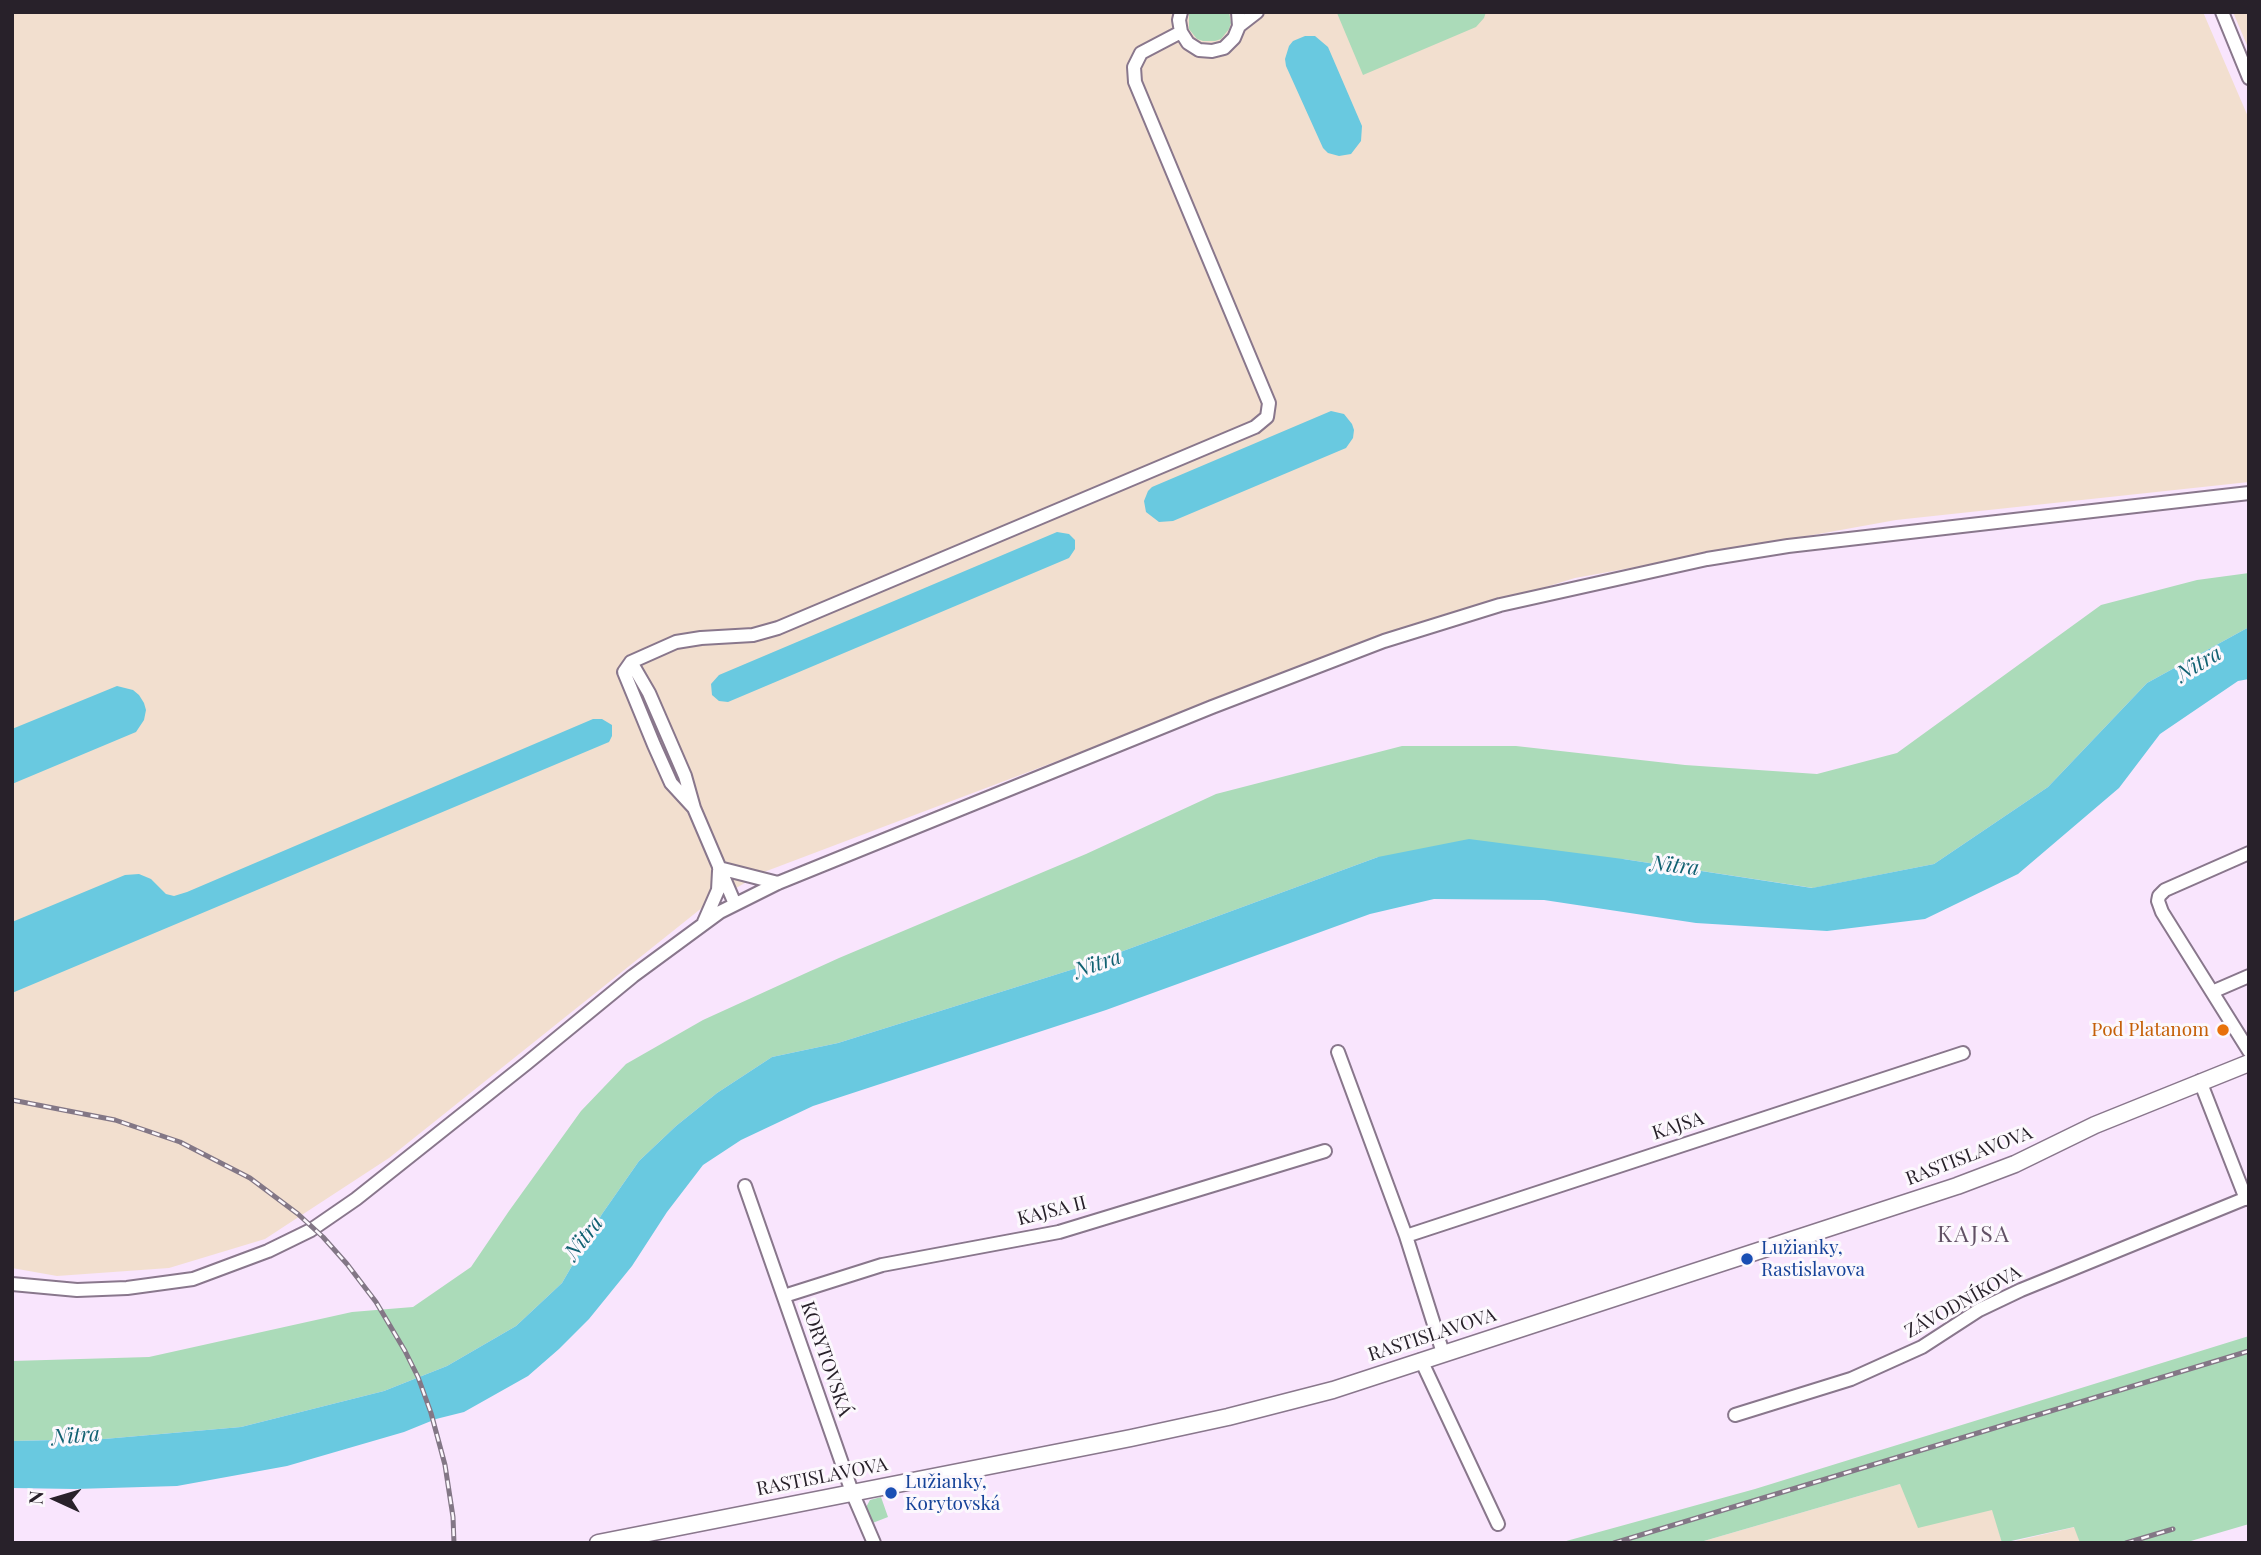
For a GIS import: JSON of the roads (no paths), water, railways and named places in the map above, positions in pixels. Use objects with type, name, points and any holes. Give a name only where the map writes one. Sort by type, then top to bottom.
[{"type":"street","points":[[1181,12],[1181,32],[1188,43],[1199,50],[1212,51],[1224,48],[1234,38],[1238,19],[1257,12]]},
{"type":"street","points":[[2222,12],[2249,78]]},
{"type":"street","points":[[735,904],[694,808],[685,776],[649,693],[631,662],[676,642],[752,635],[778,628],[1255,427],[1267,417],[1269,403],[1135,82],[1134,67],[1141,53],[1181,32]]},
{"type":"street","points":[[12,1284],[77,1290],[193,1279],[268,1251],[311,1230],[367,1191],[633,976],[704,922],[735,904],[778,883],[1224,702],[1384,642],[1500,606],[1695,562],[1788,546],[2249,493]]},
{"type":"street","points":[[2249,853],[2165,890],[2158,901],[2162,912],[2249,1051]]},
{"type":"street","points":[[719,867],[778,883]]},
{"type":"street","points":[[704,922],[718,890],[719,867]]},
{"type":"street","points":[[2213,992],[2249,976]]},
{"type":"street","points":[[1338,1052],[1406,1236],[1443,1353]]},
{"type":"street","name":"KAJSA","points":[[1406,1236],[1963,1053]]},
{"type":"street","name":"RASTISLAVOVA","points":[[598,1543],[1131,1438],[1333,1390],[1957,1186],[2015,1164],[2095,1125],[2249,1063]]},
{"type":"street","name":"ZÁVODNÍKOVA","points":[[1734,1415],[1851,1379],[1922,1347],[1979,1310],[2021,1290],[2247,1198],[2200,1081]]},
{"type":"street","name":"KAJSA II","points":[[784,1296],[882,1265],[1059,1231],[1325,1151]]},
{"type":"street","name":"KORYTOVSKÁ","points":[[745,1186],[852,1492],[874,1543]]},
{"type":"street","points":[[1421,1360],[1498,1524]]},
{"type":"water","points":[[1305,36],[1315,36],[1328,47],[1362,126],[1361,141],[1351,154],[1339,156],[1328,153],[1323,148],[1286,66],[1289,46],[1293,41]]},
{"type":"water","points":[[1331,411],[1344,414],[1352,424],[1353,438],[1346,448],[1173,521],[1159,522],[1146,512],[1144,501],[1152,487]]},
{"type":"water","points":[[1057,532],[1069,534],[1075,540],[1075,549],[1069,558],[728,702],[719,701],[712,695],[711,684],[719,675]]},
{"type":"water","name":"Nitra","points":[[2249,627],[2249,679],[2238,681],[2160,734],[2119,788],[2018,874],[1925,919],[1827,931],[1696,923],[1544,900],[1434,899],[1370,914],[1106,1010],[813,1106],[741,1140],[703,1165],[667,1212],[632,1266],[589,1319],[559,1349],[528,1376],[464,1412],[287,1466],[177,1486],[12,1488],[12,1441],[104,1439],[241,1427],[384,1391],[447,1366],[516,1326],[562,1283],[602,1214],[639,1161],[717,1093],[772,1057],[838,1043],[1077,968],[1378,857],[1469,839],[1812,888],[1934,864],[2048,787],[2147,683]]},
{"type":"water","points":[[117,686],[133,690],[144,703],[144,720],[136,732],[12,784],[12,729]]},
{"type":"water","points":[[593,719],[602,719],[612,725],[609,742],[12,993],[12,922],[125,875],[139,874],[151,879],[166,894],[174,896],[187,892]]},
{"type":"railway","points":[[12,1100],[115,1120],[180,1142],[250,1178],[298,1214],[323,1237],[376,1302],[418,1377],[445,1465],[454,1543]]},
{"type":"railway","points":[[1614,1543],[2249,1351]]},
{"type":"railway","points":[[2126,1543],[2173,1529]]},
{"type":"place","name":"Pod Platanom","points":[[2223,1030]]},
{"type":"place","name":"Lužianky, Rastislavova","points":[[1747,1259]]},
{"type":"place","name":"Lužianky, Korytovská","points":[[891,1493]]},
{"type":"district","name":"KAJSA","points":[[1974,1235]]}]
